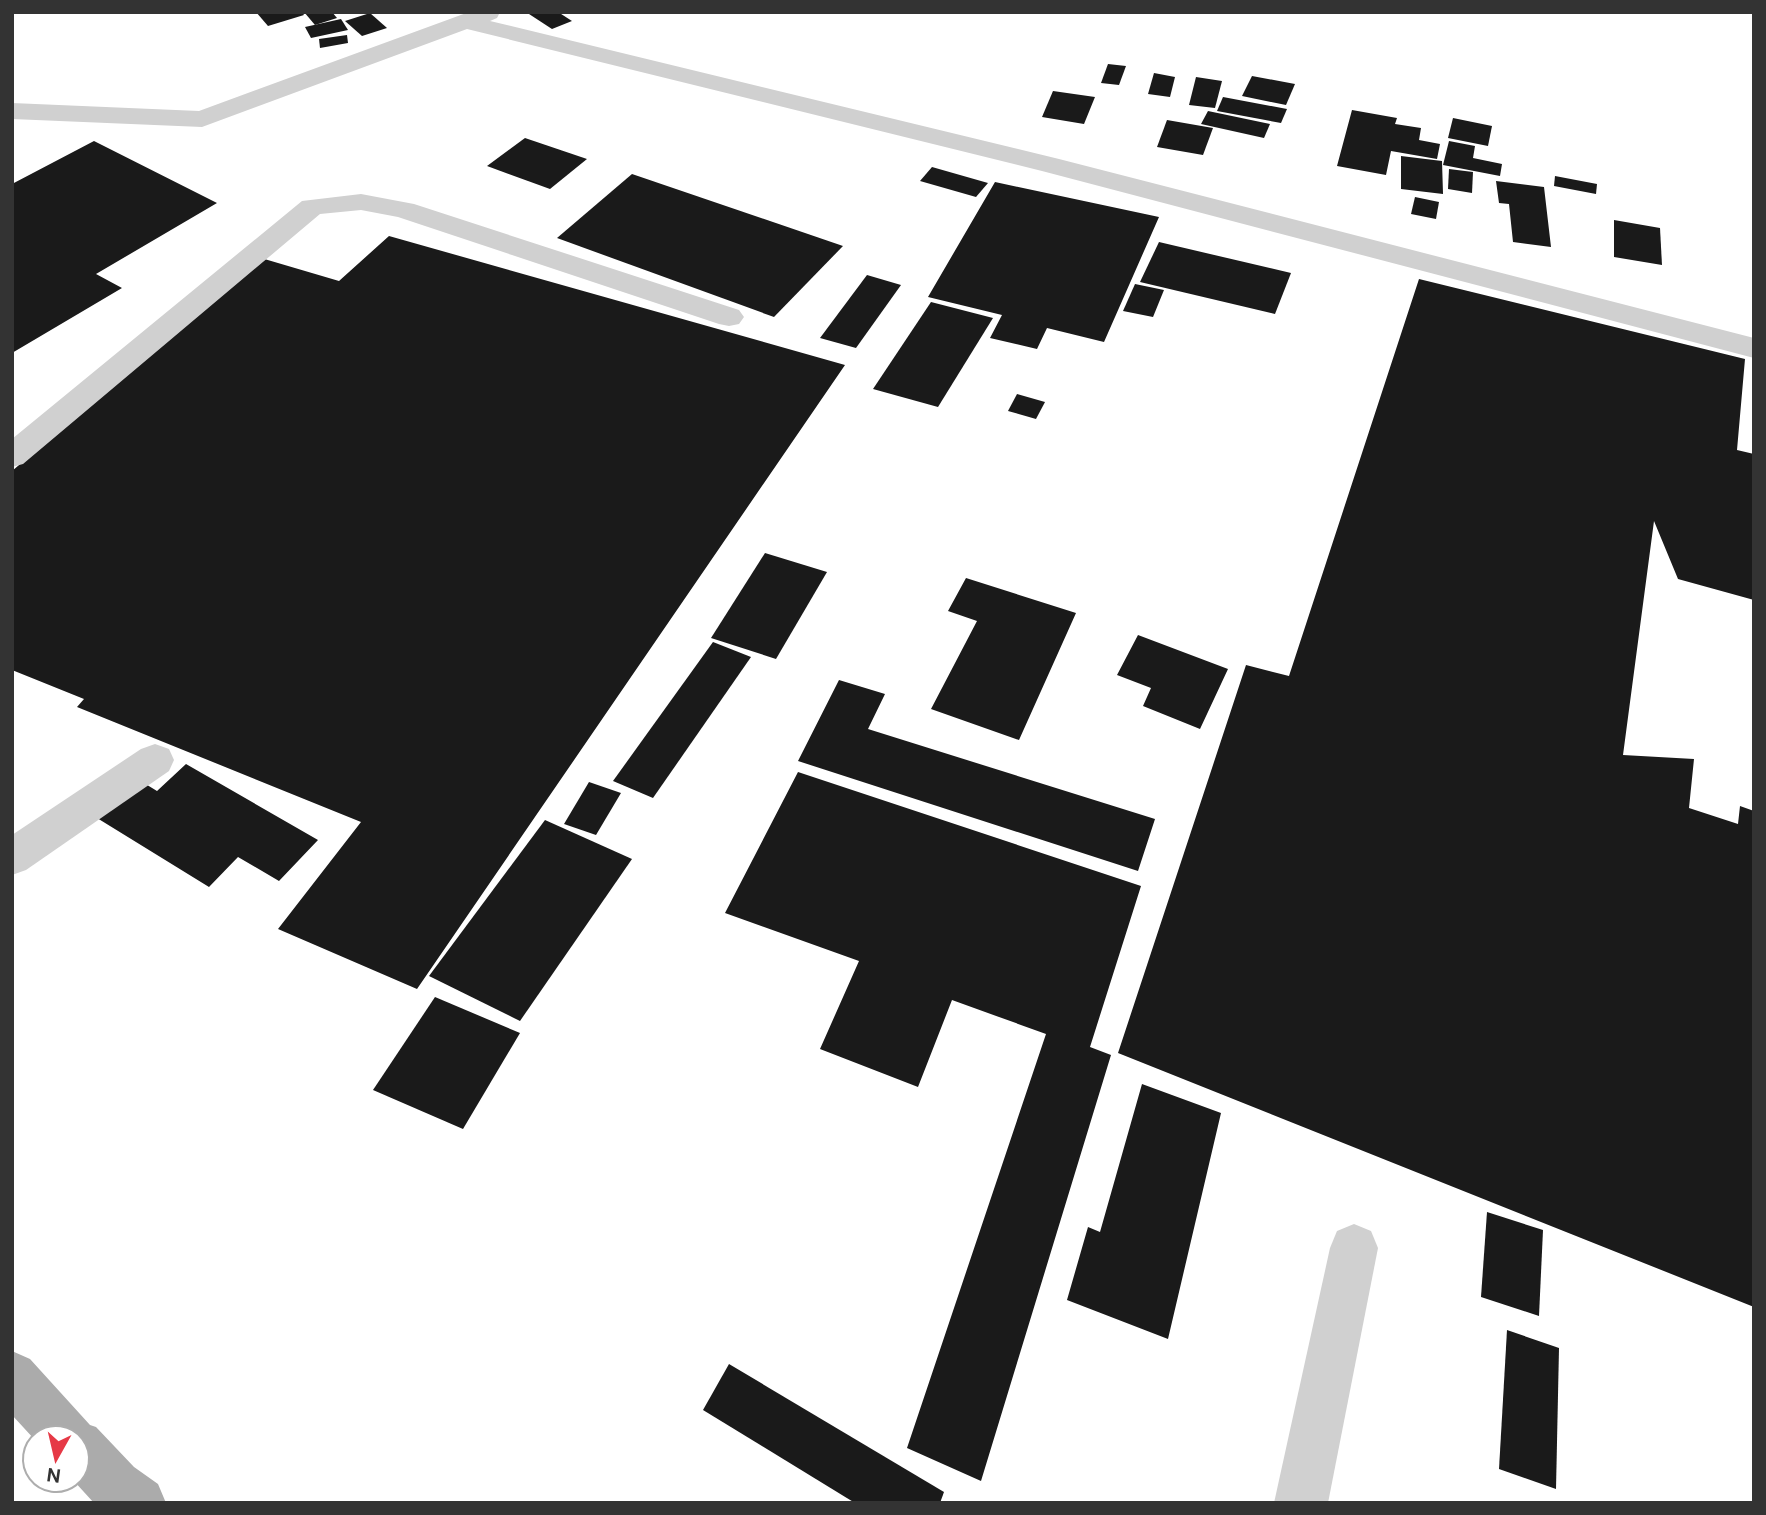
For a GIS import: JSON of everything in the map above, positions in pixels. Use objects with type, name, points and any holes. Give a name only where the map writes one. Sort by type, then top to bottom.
[{"type":"main road","points":[[12,1377],[56,1424]]},
{"type":"main road","points":[[91,1461],[115,1486],[139,1503]]},
{"type":"street","points":[[12,111],[202,119],[491,12]]},
{"type":"street","points":[[466,22],[1050,165],[1754,348]]},
{"type":"street","points":[[12,456],[312,206],[361,202],[404,210],[729,317]]},
{"type":"street","points":[[12,857],[155,760]]},
{"type":"street","points":[[1301,1503],[1354,1248]]},
{"type":"building","points":[[256,12],[302,12],[304,15],[268,26]]},
{"type":"building","points":[[304,12],[332,12],[337,18],[315,25]]},
{"type":"building","points":[[558,12],[572,21],[552,29],[529,14]]},
{"type":"building","points":[[370,13],[387,28],[362,36],[345,21]]},
{"type":"building","points":[[341,19],[348,30],[311,38],[305,27]]},
{"type":"building","points":[[347,35],[348,43],[320,48],[319,39]]},
{"type":"building","points":[[1108,64],[1126,66],[1119,85],[1101,83]]},
{"type":"building","points":[[1154,73],[1175,77],[1170,97],[1148,94]]},
{"type":"building","points":[[1252,76],[1295,84],[1286,105],[1242,96]]},
{"type":"building","points":[[1196,77],[1222,81],[1215,108],[1189,105]]},
{"type":"building","points":[[1053,91],[1095,97],[1084,124],[1042,117]]},
{"type":"building","points":[[1223,97],[1287,109],[1281,123],[1217,111]]},
{"type":"building","points":[[1352,110],[1397,118],[1395,124],[1421,128],[1419,140],[1440,144],[1437,159],[1391,151],[1386,175],[1337,166]]},
{"type":"building","points":[[1208,111],[1270,124],[1264,138],[1201,124]]},
{"type":"building","points":[[1453,118],[1492,126],[1488,146],[1448,138]]},
{"type":"building","points":[[1167,120],[1213,128],[1203,155],[1157,147]]},
{"type":"building","points":[[525,138],[587,159],[550,189],[487,166]]},
{"type":"building","points":[[94,141],[217,203],[96,274],[122,288],[12,353],[12,184]]},
{"type":"building","points":[[1449,141],[1475,146],[1473,158],[1502,164],[1500,176],[1443,165]]},
{"type":"building","points":[[1401,156],[1442,161],[1443,194],[1401,189]]},
{"type":"building","points":[[932,167],[988,183],[976,197],[920,181]]},
{"type":"building","points":[[1449,169],[1473,172],[1472,193],[1448,189]]},
{"type":"building","points":[[632,174],[843,246],[774,317],[557,238]]},
{"type":"building","points":[[1555,176],[1597,184],[1596,194],[1554,186]]},
{"type":"building","points":[[1496,181],[1544,187],[1551,247],[1513,242],[1509,204],[1499,203]]},
{"type":"building","points":[[995,182],[1159,217],[1104,342],[1047,328],[1037,349],[990,338],[1002,315],[928,297]]},
{"type":"building","points":[[1415,197],[1439,202],[1436,219],[1411,214]]},
{"type":"building","points":[[1614,220],[1660,228],[1662,265],[1614,257]]},
{"type":"building","points":[[389,236],[845,365],[417,989],[278,929],[361,822],[77,707],[84,699],[12,670],[12,471],[261,258],[339,281]]},
{"type":"building","points":[[1159,242],[1291,273],[1275,314],[1140,282]]},
{"type":"building","points":[[867,275],[901,285],[856,348],[820,338]]},
{"type":"building","points":[[1419,279],[1745,359],[1737,450],[1754,454],[1754,600],[1678,579],[1654,521],[1623,755],[1694,759],[1689,808],[1738,824],[1740,806],[1754,811],[1754,1307],[1118,1053],[1246,665],[1289,676]]},
{"type":"building","points":[[1135,284],[1164,290],[1153,317],[1123,311]]},
{"type":"building","points":[[931,302],[993,318],[938,407],[873,389]]},
{"type":"building","points":[[1017,394],[1045,402],[1036,419],[1008,411]]},
{"type":"building","points":[[765,553],[827,572],[776,659],[711,638]]},
{"type":"building","points":[[966,578],[1076,613],[1019,740],[931,709],[977,621],[948,611]]},
{"type":"building","points":[[1138,635],[1228,669],[1200,729],[1143,706],[1151,688],[1117,675]]},
{"type":"building","points":[[713,642],[751,657],[653,798],[613,781]]},
{"type":"building","points":[[839,680],[885,694],[868,729],[1155,819],[1138,871],[798,761]]},
{"type":"building","points":[[186,764],[318,840],[279,881],[238,857],[209,887],[97,818],[139,780],[157,791]]},
{"type":"building","points":[[798,772],[1141,886],[1090,1047],[1111,1055],[981,1481],[907,1448],[1046,1034],[952,1000],[918,1087],[820,1049],[859,961],[725,913]]},
{"type":"building","points":[[589,782],[621,793],[596,835],[564,824]]},
{"type":"building","points":[[545,820],[632,859],[520,1021],[429,976]]},
{"type":"building","points":[[435,997],[520,1033],[463,1129],[373,1090]]},
{"type":"building","points":[[1142,1084],[1221,1113],[1168,1339],[1067,1300],[1088,1227],[1100,1232]]},
{"type":"building","points":[[1487,1212],[1543,1230],[1539,1316],[1481,1297]]},
{"type":"building","points":[[1507,1330],[1559,1348],[1556,1489],[1499,1469]]},
{"type":"building","points":[[729,1364],[944,1492],[940,1503],[855,1503],[703,1410]]}]
